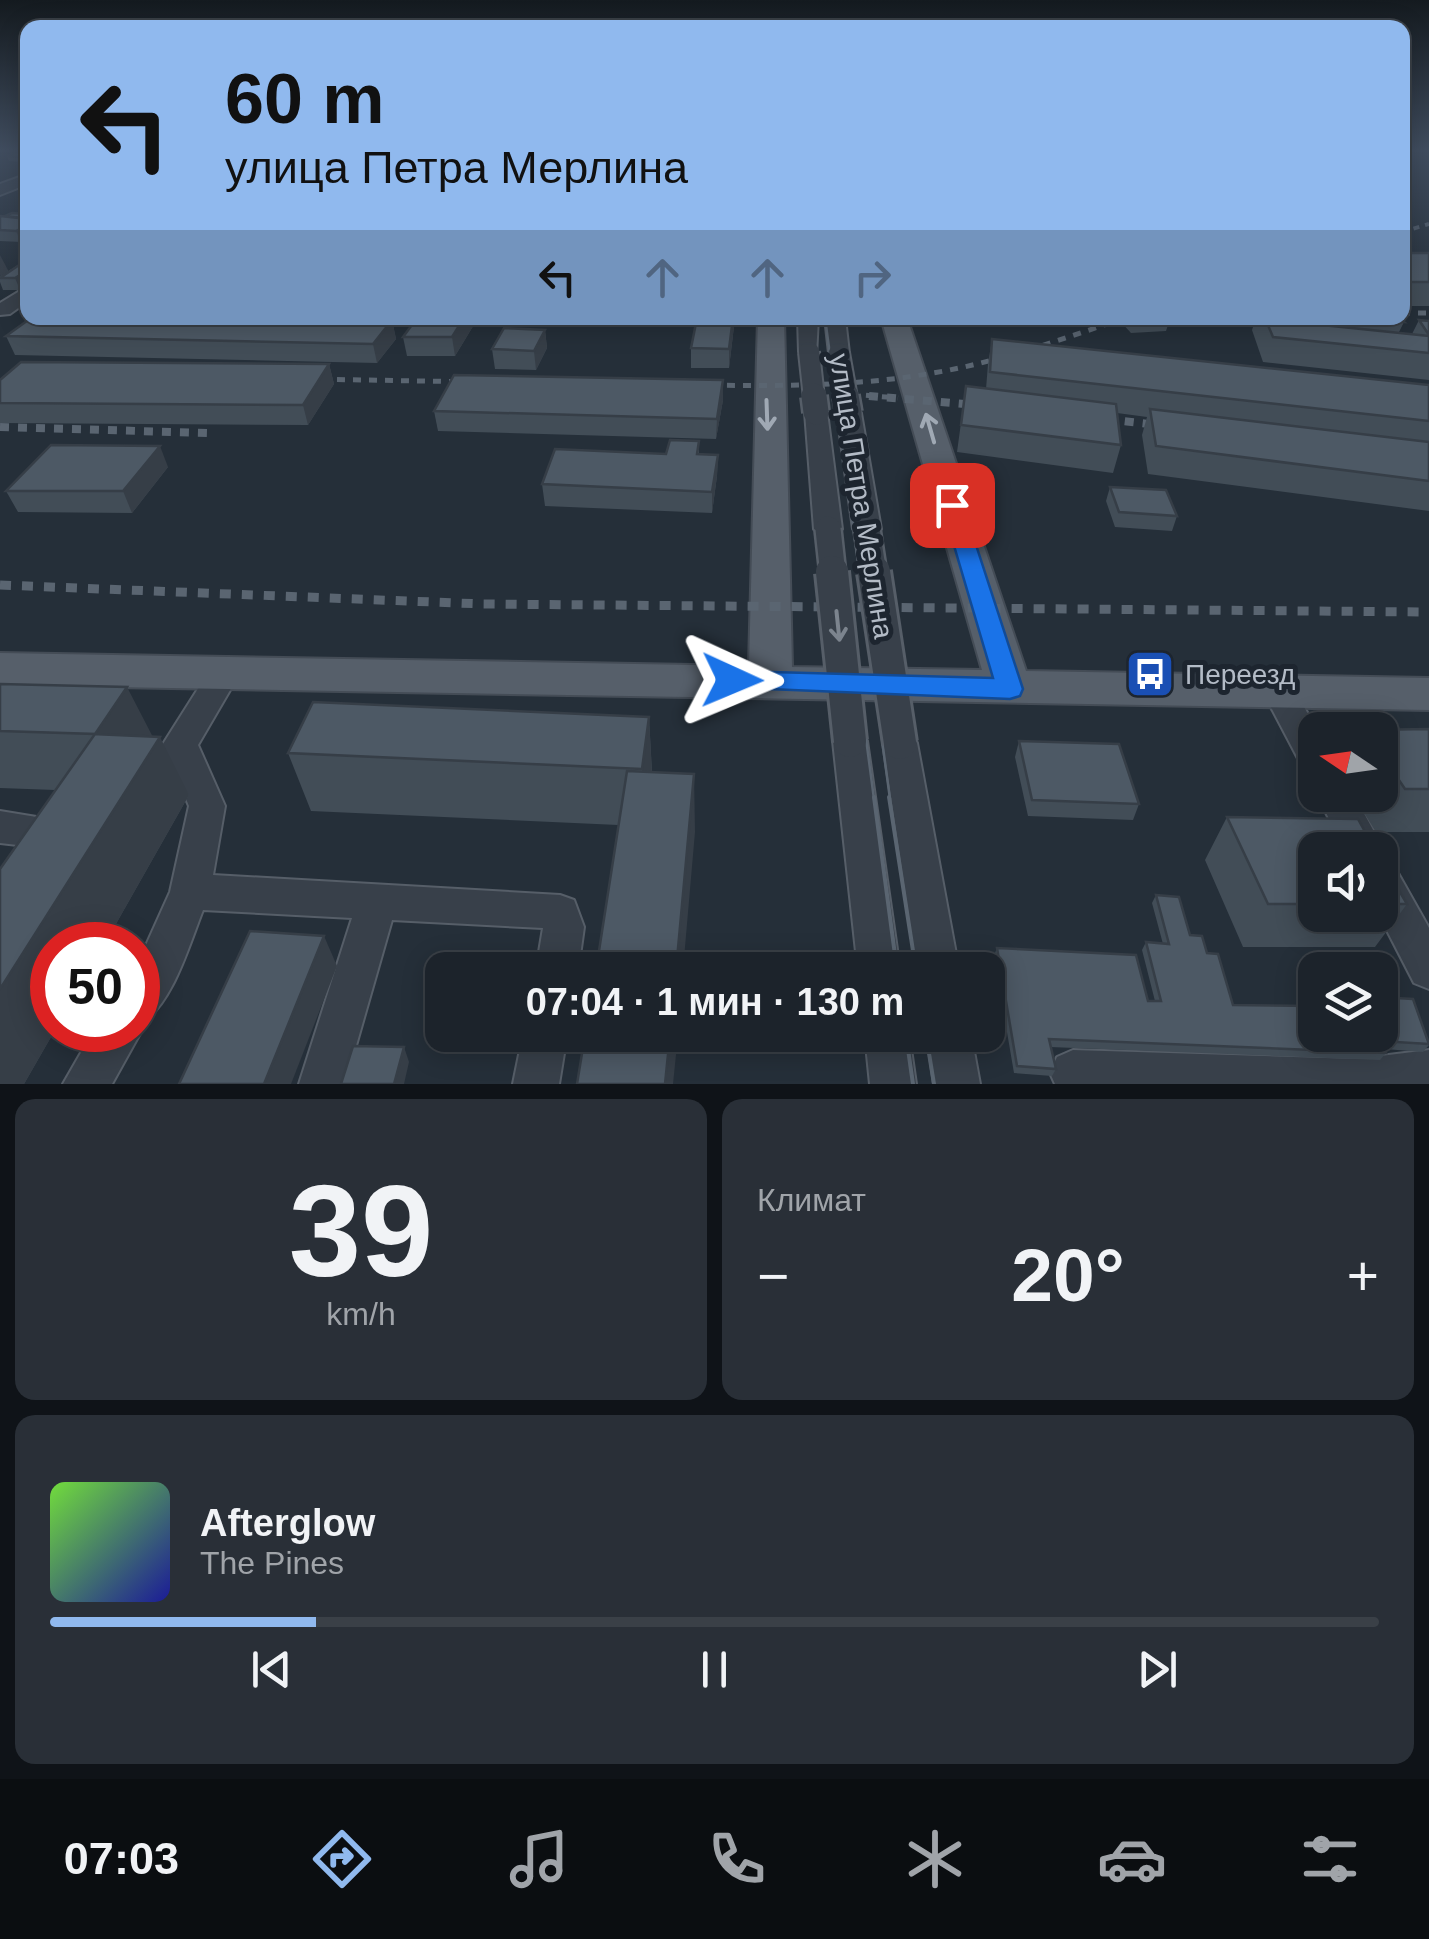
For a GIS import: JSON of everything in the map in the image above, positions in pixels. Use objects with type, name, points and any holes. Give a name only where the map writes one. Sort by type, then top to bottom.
[{"type":"main road","points":[[770,325],[766,386],[774,609],[770,681]]},
{"type":"main road","points":[[896,325],[1010,689]]},
{"type":"main road","points":[[0,669],[1429,694]]},
{"type":"street","points":[[3,310],[20,298]]},
{"type":"street","name":"улица Петра Мерлина","points":[[808,325],[850,741],[876,952]]},
{"type":"street","name":"улица Петра Мерлина","points":[[836,325],[935,952]]},
{"type":"street","points":[[160,964],[190,892],[207,806],[162,743],[224,673]]},
{"type":"street","points":[[1279,692],[1298,727]]},
{"type":"street","points":[[0,827],[54,833],[30,875]]},
{"type":"street","points":[[190,892],[560,913],[564,927],[559,952]]},
{"type":"street","points":[[322,1084],[378,901]]},
{"type":"street","points":[[1398,911],[1429,969]]},
{"type":"street","points":[[86,1084],[106,1052]]},
{"type":"street","points":[[536,1084],[542,1052]]},
{"type":"street","points":[[889,1052],[893,1084]]},
{"type":"street","points":[[952,1052],[957,1084]]},
{"type":"street","points":[[1073,1073],[1356,1082],[1429,1073]]},
{"type":"building","points":[[0,216],[20,218],[20,229],[0,230]]},
{"type":"building","points":[[1410,253],[1429,253],[1429,282],[1410,282]]},
{"type":"building","points":[[20,264],[20,275],[0,278]]},
{"type":"building","points":[[1419,320],[1429,321],[1429,335]]},
{"type":"building","points":[[21,325],[388,325],[373,344],[6,336]]},
{"type":"building","points":[[412,325],[460,325],[452,337],[403,337]]},
{"type":"building","points":[[696,325],[732,325],[729,349],[691,348]]},
{"type":"building","points":[[1268,325],[1323,325],[1429,336],[1429,353],[1273,337]]},
{"type":"building","points":[[504,328],[545,330],[534,351],[492,349]]},
{"type":"building","points":[[992,339],[1429,385],[1429,421],[990,372]]},
{"type":"building","points":[[21,362],[329,364],[303,405],[0,403],[0,380]]},
{"type":"building","points":[[454,375],[723,380],[717,419],[434,411]]},
{"type":"building","points":[[966,386],[1116,404],[1121,445],[961,425]]},
{"type":"building","points":[[1150,409],[1429,442],[1429,481],[1156,446]]},
{"type":"building","points":[[670,440],[699,441],[697,454],[718,455],[712,492],[542,484],[555,449],[666,454]]},
{"type":"building","points":[[51,445],[160,446],[123,491],[6,491]]},
{"type":"building","points":[[1110,487],[1166,490],[1177,516],[1119,512]]},
{"type":"building","points":[[0,684],[127,687],[95,734],[0,731]]},
{"type":"building","points":[[313,702],[649,717],[642,769],[288,753]]},
{"type":"building","points":[[1398,729],[1429,729],[1429,789],[1405,789],[1398,779]]},
{"type":"building","points":[[95,734],[160,737],[43,922],[30,922],[30,942],[0,989],[0,869]]},
{"type":"building","points":[[1019,741],[1119,744],[1139,804],[1032,800]]},
{"type":"building","points":[[627,771],[694,774],[678,952],[599,952]]},
{"type":"building","points":[[1227,817],[1358,819],[1365,832],[1298,832],[1298,904],[1268,904]]},
{"type":"building","points":[[1398,889],[1407,904],[1398,904]]},
{"type":"building","points":[[1156,895],[1179,897],[1190,935],[1202,936],[1207,953],[1218,954],[1233,1005],[1298,1006],[1298,1049],[1049,1039],[1056,1069],[1017,1066],[1005,995],[1005,952],[998,952],[997,948],[1136,955],[1148,1001],[1161,1001],[1146,942],[1169,944]]},
{"type":"building","points":[[250,931],[324,936],[264,1084],[179,1084]]},
{"type":"building","points":[[1398,998],[1413,999],[1429,1044],[1398,1042]]},
{"type":"building","points":[[353,1046],[404,1047],[394,1084],[341,1084]]},
{"type":"building","points":[[582,1052],[668,1052],[665,1084],[577,1084]]},
{"type":"tram line","points":[[826,325],[890,799]]},
{"type":"tram line","points":[[856,663],[874,799]]},
{"type":"tram line","points":[[874,797],[895,952]]},
{"type":"tram line","points":[[889,797],[913,952]]},
{"type":"tram line","points":[[908,1052],[913,1084]]},
{"type":"tram line","points":[[929,1052],[934,1084]]},
{"type":"railway","points":[[1410,230],[1429,224]]},
{"type":"railway","points":[[1410,313],[1429,313]]},
{"type":"railway","points":[[695,385],[844,383],[903,378],[1006,356],[1104,325]]},
{"type":"railway","points":[[305,379],[480,382]]},
{"type":"railway","points":[[850,394],[898,398]]},
{"type":"railway","points":[[869,396],[990,406]]},
{"type":"railway","points":[[1089,417],[1174,427]]},
{"type":"railway","points":[[0,427],[209,433]]},
{"type":"railway","points":[[0,585],[483,604],[1429,612]]},
{"type":"place","name":"Переезд","points":[[1150,674]]},
{"type":"route","points":[[732,680],[1010,689],[952,505]]}]
